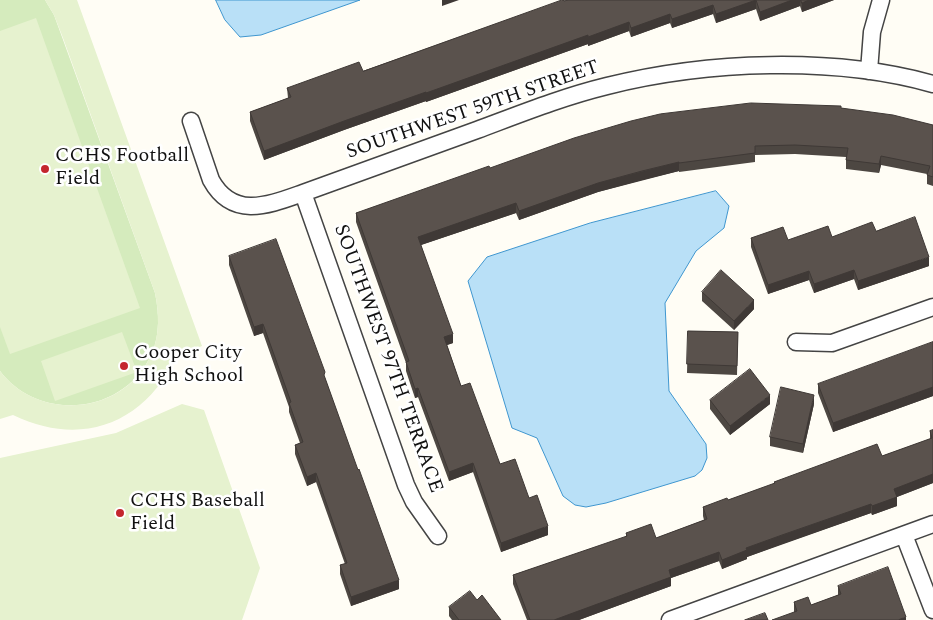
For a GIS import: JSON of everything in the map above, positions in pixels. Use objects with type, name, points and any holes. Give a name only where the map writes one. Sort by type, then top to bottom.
[{"type":"street","points":[[869,71],[872,32],[881,0]]},
{"type":"street","name":"SOUTHWEST 59TH STREET","points":[[191,121],[211,180],[216,188],[225,197],[245,206],[257,207],[303,193],[556,101],[608,86],[665,75],[748,66],[806,66],[869,71],[933,84]]},
{"type":"street","name":"SOUTHWEST 97TH TERRACE","points":[[303,193],[406,485],[414,502],[438,536]]},
{"type":"street","points":[[796,342],[832,343],[933,307]]},
{"type":"street","points":[[670,620],[933,524]]},
{"type":"street","points":[[904,535],[933,610]]},
{"type":"green space","name":"CCHS Football Field","points":[[0,0],[45,0],[54,15],[155,293],[158,331],[152,353],[139,374],[122,389],[102,400],[80,405],[58,405],[36,399],[17,388],[0,371]]},
{"type":"green space","points":[[45,0],[77,0],[202,346],[177,356],[163,379],[147,399],[129,413],[108,423],[87,429],[63,429],[39,425],[13,415],[0,419],[0,371],[17,388],[37,399],[58,405],[81,405],[103,400],[123,389],[140,374],[155,346],[158,331],[155,293],[63,38],[54,15]]},
{"type":"green space","name":"CCHS Football Field","points":[[36,18],[140,308],[10,354],[0,327],[0,31]]},
{"type":"green space","points":[[122,332],[137,372],[55,401],[41,361]]},
{"type":"green space","name":"CCHS Baseball Field","points":[[182,404],[204,410],[260,568],[242,620],[0,620],[0,458],[116,433]]},
{"type":"water","points":[[216,0],[360,0],[261,35],[240,37],[225,20]]},
{"type":"water","points":[[716,191],[729,206],[724,228],[696,251],[665,303],[669,391],[706,444],[707,458],[702,470],[695,476],[606,503],[586,507],[575,505],[563,496],[537,438],[512,428],[468,281],[487,257],[590,223]]},
{"type":"building","points":[[562,0],[756,0],[716,14],[713,5],[672,19],[670,14],[631,28],[629,22],[426,92],[264,151],[250,112],[291,97],[287,88],[359,62],[363,71]]},
{"type":"building","points":[[756,0],[792,0],[760,12]]},
{"type":"building","points":[[751,103],[841,106],[841,108],[893,115],[933,125],[933,177],[927,175],[930,166],[881,156],[879,164],[846,160],[848,148],[795,145],[755,146],[755,153],[679,162],[642,171],[598,183],[519,211],[516,203],[418,237],[453,334],[444,337],[461,386],[470,383],[500,464],[515,459],[529,498],[537,495],[548,526],[501,543],[473,463],[449,472],[418,388],[415,389],[406,362],[409,361],[356,213],[489,166],[490,168],[574,138],[631,121],[660,114]]},
{"type":"building","points":[[915,217],[929,257],[858,281],[854,270],[814,284],[809,271],[768,285],[751,238],[783,227],[788,240],[828,226],[832,237],[872,222],[876,231]]},
{"type":"building","points":[[276,239],[399,580],[351,597],[340,565],[347,563],[316,473],[307,477],[295,445],[303,442],[289,403],[291,402],[263,324],[254,327],[229,256]]},
{"type":"building","points":[[721,270],[754,300],[734,321],[702,292]]},
{"type":"building","points":[[688,331],[738,332],[737,366],[687,364]]},
{"type":"building","points":[[933,342],[933,387],[833,423],[818,384]]},
{"type":"building","points":[[750,369],[770,395],[730,426],[710,400]]},
{"type":"building","points":[[781,387],[814,395],[803,444],[770,437]]},
{"type":"building","points":[[933,430],[933,474],[894,489],[897,497],[872,506],[871,504],[782,535],[746,548],[747,550],[722,560],[719,552],[669,570],[671,577],[554,620],[530,620],[513,575],[627,536],[626,533],[651,524],[656,538],[707,519],[703,507],[775,483],[877,444],[882,456],[932,438],[930,431]]},
{"type":"building","points":[[888,567],[906,617],[898,620],[772,620],[797,611],[794,602],[808,597],[811,605],[841,594],[838,586]]},
{"type":"building","points":[[470,591],[477,600],[482,595],[501,620],[459,620],[449,607]]},
{"type":"building","points":[[765,613],[768,620],[745,620]]},
{"type":"place","name":"CCHS Football Field","points":[[45,169]]},
{"type":"place","name":"Cooper City High School","points":[[124,366]]},
{"type":"place","name":"CCHS Baseball Field","points":[[120,513]]}]
